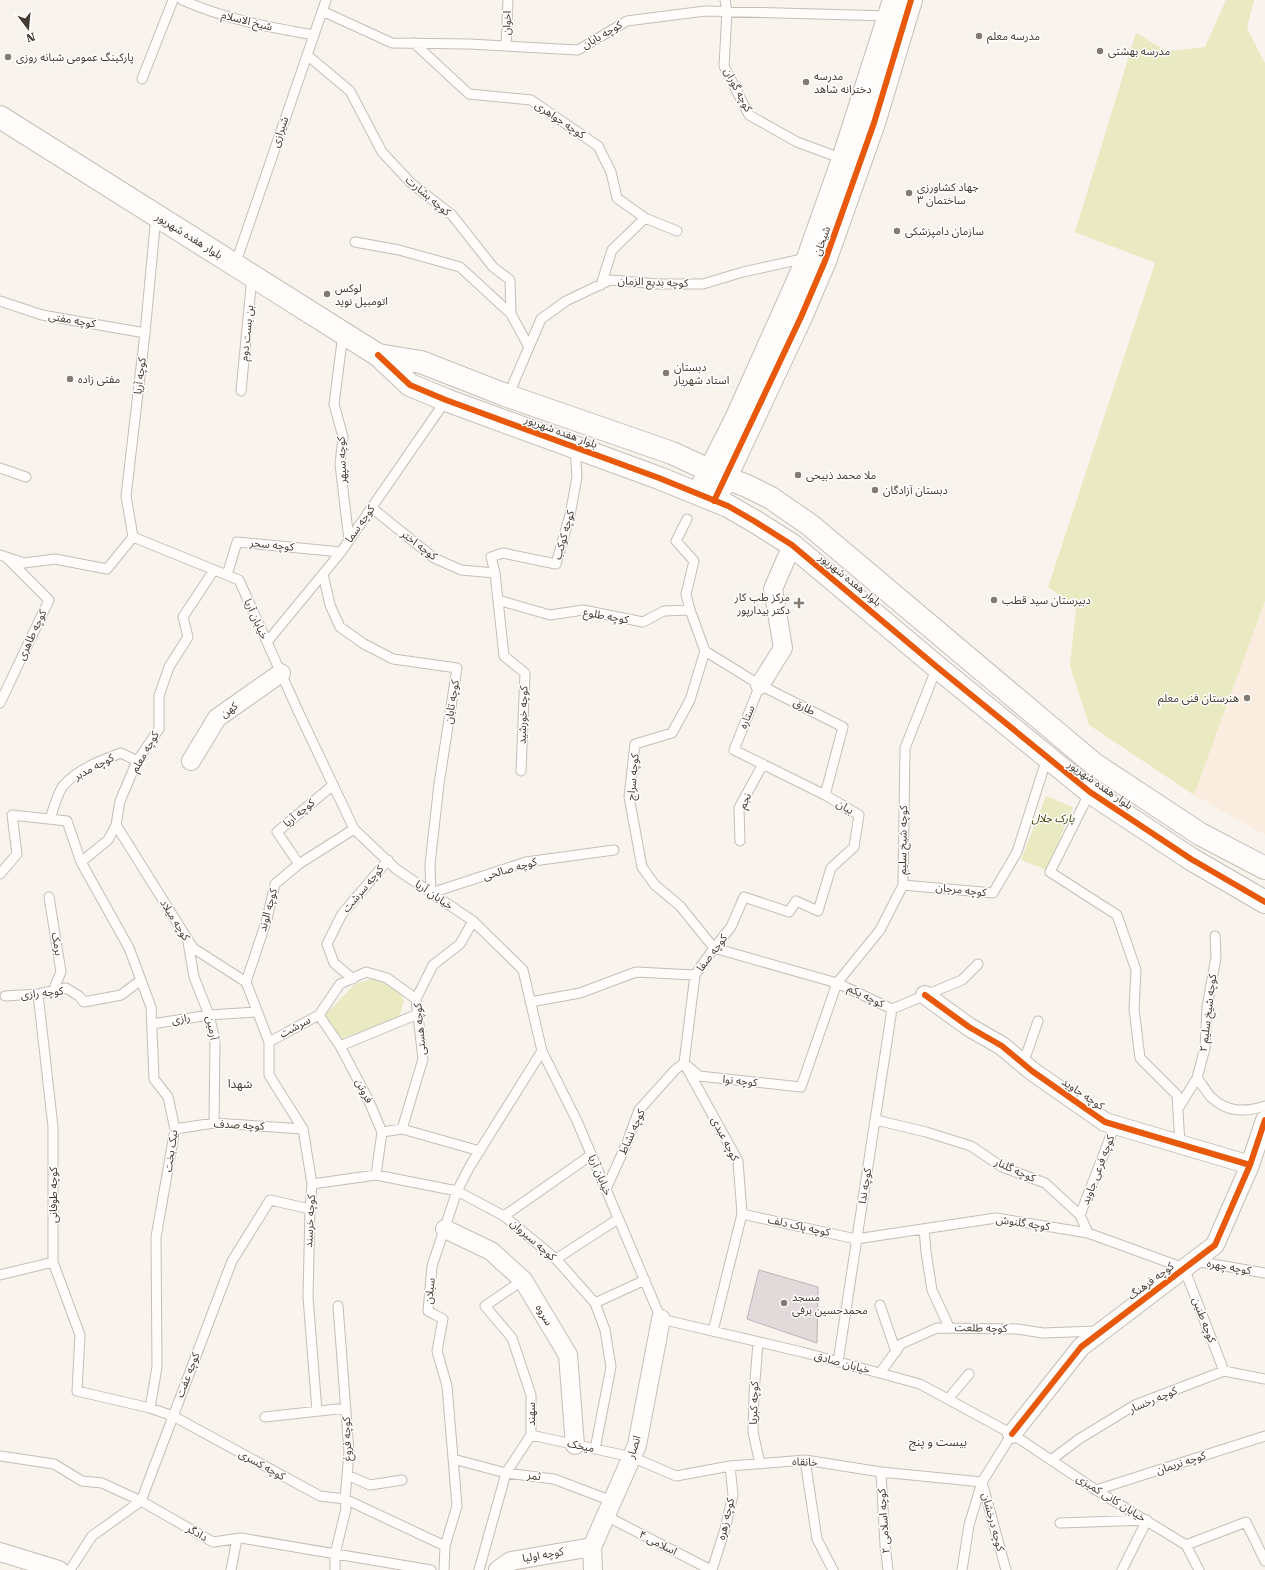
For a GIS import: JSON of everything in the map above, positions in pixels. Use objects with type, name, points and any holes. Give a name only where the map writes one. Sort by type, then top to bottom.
[{"type":"street","name":"شیخان","points":[[718,474],[736,419],[851,162],[874,123],[911,0]]},
{"type":"street","name":"شیخان","points":[[718,474],[801,318],[825,261],[892,8]]},
{"type":"street","name":"بلوار هفده شهریور","points":[[0,117],[378,355],[410,385],[446,400],[706,497],[728,506],[754,521],[792,545],[937,667],[1090,792],[1191,859],[1265,902]]},
{"type":"street","name":"بلوار هفده شهریور","points":[[378,355],[421,362],[508,396],[672,453],[771,498],[810,526],[1094,764],[1200,834],[1265,868]]},
{"type":"street","points":[[706,497],[718,474]]},
{"type":"street","points":[[760,685],[783,648],[772,589],[792,545]]},
{"type":"street","name":"کهن","points":[[191,761],[217,718],[281,673]]},
{"type":"street","name":"کوچه جاوید","points":[[925,995],[969,1027],[1002,1046],[1032,1072],[1105,1122],[1250,1165]]},
{"type":"street","name":"کوچه فرهنگ","points":[[1012,1434],[1081,1347],[1215,1245],[1250,1165],[1265,1120]]},
{"type":"street","name":"سروه","points":[[445,1229],[491,1251],[523,1280],[568,1355],[575,1445]]},
{"type":"street","name":"انصار","points":[[594,1570],[592,1547],[637,1445],[661,1319]]},
{"type":"street","name":"کوچه اولیا","points":[[498,1570],[511,1561],[525,1564],[592,1547]]},
{"type":"street","points":[[0,1552],[59,1570]]},
{"type":"lane","points":[[142,79],[173,0]]},
{"type":"lane","name":"شیخ الاسلام","points":[[182,0],[203,10],[253,24],[314,35]]},
{"type":"lane","name":"شیرازی","points":[[244,270],[307,56],[326,0]]},
{"type":"lane","name":"اخوان","points":[[506,46],[508,0]]},
{"type":"lane","name":"کوچه گوران","points":[[725,0],[727,11],[724,66],[749,115],[798,142],[851,162]]},
{"type":"lane","name":"کوچه بابان","points":[[322,11],[392,43],[506,46],[578,50],[627,21],[705,11],[892,8]]},
{"type":"lane","name":"کوچه جواهری","points":[[414,43],[469,94],[531,100],[598,146],[611,172],[617,198],[644,218],[677,231]]},
{"type":"lane","name":"کوچه بشارت","points":[[307,56],[350,92],[382,152],[411,183],[452,215],[493,267],[510,280],[510,314],[529,347]]},
{"type":"lane","name":"کوچه آریا","points":[[133,537],[126,496],[145,333],[156,215]]},
{"type":"lane","points":[[601,285],[612,250],[644,218]]},
{"type":"lane","points":[[355,242],[399,250],[460,267],[510,314]]},
{"type":"lane","name":"کوچه بدیع الزمان","points":[[508,396],[541,319],[566,301],[610,280],[658,284],[703,284],[743,272],[808,258]]},
{"type":"lane","name":"بن بست دوم","points":[[241,391],[244,270]]},
{"type":"lane","name":"کوچه مفتی","points":[[0,301],[42,315],[145,333]]},
{"type":"lane","name":"کوچه سپهر","points":[[343,333],[334,404],[343,437],[340,464],[349,540]]},
{"type":"lane","name":"کوچه سما","points":[[267,642],[341,552],[446,400]]},
{"type":"lane","name":"کوچه کوکب","points":[[495,573],[491,557],[502,553],[556,564],[570,515],[577,477],[574,447]]},
{"type":"lane","points":[[0,468],[26,477]]},
{"type":"lane","name":"کوچه اختر","points":[[372,508],[434,558],[461,570],[495,573]]},
{"type":"lane","points":[[687,519],[676,541],[694,561],[686,594],[690,610],[705,651]]},
{"type":"lane","points":[[3,556],[24,563],[55,559],[107,569],[133,537]]},
{"type":"lane","name":"خیابان آریا","points":[[133,537],[239,580],[354,829],[396,869],[473,921],[523,970],[542,1051],[577,1121],[661,1319]]},
{"type":"lane","name":"کوچه سحر","points":[[227,575],[237,542],[341,552]]},
{"type":"lane","name":"کوچه طاهری","points":[[0,703],[49,600],[3,556]]},
{"type":"lane","name":"کوچه معلم","points":[[81,862],[108,840],[116,825],[120,801],[137,761],[159,729],[159,696],[168,667],[188,637],[183,617],[214,570]]},
{"type":"lane","name":"کوچه خورشید","points":[[495,573],[504,656],[525,673],[521,771]]},
{"type":"lane","name":"کوچه تابان","points":[[323,574],[330,605],[340,627],[358,640],[393,659],[457,668],[439,784],[430,864],[431,893]]},
{"type":"lane","name":"کوچه طلوع","points":[[498,600],[550,615],[583,610],[643,622],[664,611],[690,610]]},
{"type":"lane","name":"طارق","points":[[705,651],[760,685],[843,727],[825,795]]},
{"type":"lane","name":"کوچه سراج","points":[[705,651],[690,700],[672,733],[635,744],[629,797],[642,867],[655,885],[680,906],[714,948]]},
{"type":"lane","name":"کوچه شیخ سلیم","points":[[801,1087],[837,983],[880,930],[903,885],[905,748],[937,667]]},
{"type":"lane","name":"ستاره","points":[[734,750],[760,685]]},
{"type":"lane","name":"بیان","points":[[734,750],[825,795],[859,815],[854,847],[831,868],[818,911]]},
{"type":"lane","name":"کوچه مدبر","points":[[50,819],[63,785],[80,772],[103,759],[121,753],[137,761]]},
{"type":"lane","name":"کوچه مرجان","points":[[903,885],[993,894],[1017,852],[1047,758]]},
{"type":"lane","name":"نجم","points":[[740,841],[739,808],[763,764]]},
{"type":"lane","name":"کوچه آریا","points":[[299,864],[277,832],[333,785]]},
{"type":"lane","points":[[1090,792],[1050,872],[1117,915],[1136,970],[1134,1009],[1140,1058],[1178,1095],[1180,1144]]},
{"type":"lane","points":[[0,874],[17,854],[12,816],[50,819]]},
{"type":"lane","name":"نیک بخت","points":[[50,819],[67,820],[81,862],[129,948],[151,1007],[154,1079],[168,1097],[175,1129],[156,1237],[157,1367],[150,1408]]},
{"type":"lane","name":"کوچه میلاد","points":[[116,825],[193,948],[246,982]]},
{"type":"lane","name":"کوچه الوند","points":[[246,982],[267,919],[275,884],[299,864],[354,829]]},
{"type":"lane","name":"کوچه صالحی","points":[[431,893],[526,862],[614,850]]},
{"type":"lane","name":"کوچه سرشت","points":[[353,978],[334,963],[327,944],[342,914],[388,860]]},
{"type":"lane","name":"برمک","points":[[49,897],[61,972],[55,986],[56,990]]},
{"type":"lane","name":"کوچه صفا","points":[[530,1002],[580,993],[636,972],[695,974],[731,927],[744,897],[789,912],[796,902],[818,911]]},
{"type":"lane","name":"کوچه هستی","points":[[402,1129],[423,1059],[416,999],[433,965],[460,944],[473,921]]},
{"type":"lane","name":"کوچه شیخ سلیم ۲","points":[[1178,1109],[1197,1078],[1205,1048],[1207,1007],[1216,957],[1215,936]]},
{"type":"lane","name":"آرمین","points":[[187,938],[194,977],[209,1015],[215,1040],[214,1123]]},
{"type":"lane","points":[[714,948],[837,983]]},
{"type":"lane","name":"کوچه یکم","points":[[837,983],[892,1009],[962,980],[978,964]]},
{"type":"lane","name":"سرشت","points":[[268,1042],[319,1015],[340,984],[366,972],[387,978],[416,999]]},
{"type":"lane","points":[[684,1063],[695,974]]},
{"type":"lane","name":"کوچه رازی","points":[[5,996],[38,994],[66,988],[84,1002],[121,995],[141,980]]},
{"type":"lane","points":[[246,982],[268,1042]]},
{"type":"lane","name":"کوچه طوفانی","points":[[38,994],[52,1127],[52,1262],[80,1335],[77,1391]]},
{"type":"lane","name":"کوچه ندا","points":[[838,1362],[892,1009]]},
{"type":"lane","name":"رازی","points":[[152,1024],[209,1015],[257,1012]]},
{"type":"lane","points":[[340,1046],[418,1014]]},
{"type":"lane","name":"فروتن","points":[[319,1015],[340,1046],[368,1099],[382,1132]]},
{"type":"lane","points":[[1023,1064],[1038,1021]]},
{"type":"lane","name":"کوچه خرسند","points":[[268,1042],[269,1075],[304,1129],[312,1184],[308,1297],[317,1410]]},
{"type":"lane","name":"سبلان","points":[[444,1570],[445,1546],[457,1506],[447,1386],[437,1351],[443,1319],[428,1311],[432,1266],[456,1191],[542,1051]]},
{"type":"lane","name":"کوچه نوا","points":[[684,1063],[698,1076],[801,1087]]},
{"type":"lane","name":"کوچه نشاط","points":[[606,1189],[626,1145],[639,1110],[675,1070],[684,1063]]},
{"type":"lane","name":"کوچه عبدی","points":[[684,1063],[738,1161],[742,1214],[713,1331]]},
{"type":"lane","points":[[1197,1078],[1212,1098],[1230,1109],[1249,1111],[1265,1106]]},
{"type":"lane","name":"کوچه گلنار","points":[[876,1120],[926,1132],[970,1146],[1002,1167],[1045,1183],[1080,1215],[1088,1233]]},
{"type":"lane","name":"کوچه صدف","points":[[175,1129],[214,1123],[304,1129]]},
{"type":"lane","name":"کوچه فرعی جاوید","points":[[1080,1215],[1115,1124]]},
{"type":"lane","points":[[376,1175],[382,1132],[402,1129],[480,1151]]},
{"type":"lane","points":[[504,1216],[591,1155]]},
{"type":"lane","name":"کوچه سیروان","points":[[312,1184],[376,1175],[456,1191],[504,1216],[556,1259],[595,1303],[605,1330],[611,1367],[595,1449]]},
{"type":"lane","name":"کوچه عفت","points":[[141,1501],[232,1261],[270,1200],[310,1209]]},
{"type":"lane","name":"کوچه پاک دلف","points":[[742,1214],[856,1239]]},
{"type":"lane","name":"کوچه گلنوش","points":[[856,1239],[996,1218],[1088,1233],[1189,1264]]},
{"type":"lane","points":[[556,1259],[618,1219]]},
{"type":"lane","points":[[924,1229],[932,1290],[949,1328]]},
{"type":"lane","points":[[0,1276],[52,1262]]},
{"type":"lane","name":"کوچه چهره","points":[[1189,1264],[1265,1273]]},
{"type":"lane","name":"کوچه طنین","points":[[1189,1264],[1224,1371]]},
{"type":"lane","name":"سهند","points":[[479,1570],[506,1473],[531,1435],[531,1395],[512,1338],[485,1306],[523,1280]]},
{"type":"lane","points":[[595,1303],[645,1280]]},
{"type":"lane","points":[[880,1305],[896,1352]]},
{"type":"lane","name":"کوچه فروغ","points":[[335,1570],[335,1554],[346,1509],[345,1499],[349,1452],[338,1306]]},
{"type":"lane","name":"خیابان صادق","points":[[661,1319],[838,1362],[920,1384],[1012,1434]]},
{"type":"lane","name":"کوچه طلعت","points":[[880,1374],[901,1344],[937,1328],[1017,1328],[1043,1333],[1101,1331]]},
{"type":"lane","name":"کوچه کبریا","points":[[758,1342],[753,1432],[760,1464]]},
{"type":"lane","points":[[1224,1371],[1265,1380]]},
{"type":"lane","name":"کوچه رخسار","points":[[1051,1460],[1080,1439],[1136,1405],[1224,1371]]},
{"type":"lane","points":[[948,1400],[969,1374]]},
{"type":"lane","name":"کوچه کسری","points":[[77,1391],[150,1408],[173,1416],[320,1496],[345,1499],[445,1546]]},
{"type":"lane","points":[[265,1417],[317,1410],[346,1408]]},
{"type":"lane","name":"خیابان کانی کمیزی","points":[[1012,1434],[1096,1490],[1186,1545]]},
{"type":"lane","name":"کوچه درخشان","points":[[1006,1570],[982,1482],[1012,1434]]},
{"type":"lane","name":"میخک","points":[[531,1435],[632,1457]]},
{"type":"lane","name":"کوچه نریمان","points":[[1096,1490],[1265,1436]]},
{"type":"lane","name":"دادگر","points":[[0,1456],[54,1464],[82,1481],[102,1483],[141,1501],[213,1542],[241,1538],[431,1570]]},
{"type":"lane","name":"خانقاه","points":[[632,1457],[676,1476],[730,1466],[805,1460],[881,1472],[982,1482]]},
{"type":"lane","name":"ثمر","points":[[453,1458],[506,1473],[554,1479],[609,1508]]},
{"type":"lane","points":[[805,1460],[816,1539],[833,1570]]},
{"type":"lane","name":"کوچه زهره","points":[[712,1570],[725,1529],[733,1495],[730,1466]]},
{"type":"lane","name":"کوچه اسلامی ۲","points":[[881,1472],[885,1545],[888,1570]]},
{"type":"lane","points":[[347,1475],[370,1484],[402,1480]]},
{"type":"lane","points":[[962,1570],[969,1525],[982,1482]]},
{"type":"lane","points":[[70,1570],[92,1536],[141,1501]]},
{"type":"lane","name":"اسلامی ۴","points":[[609,1508],[712,1570]]},
{"type":"lane","points":[[1060,1523],[1146,1520],[1122,1570]]},
{"type":"lane","points":[[1199,1570],[1186,1545],[1246,1522],[1265,1561]]},
{"type":"lane","points":[[231,1570],[237,1539]]},
{"type":"shaded area","name":"هنرستان فنی معلم","points":[[1265,601],[1265,835],[1194,795]]},
{"type":"green space","points":[[1226,0],[1254,0],[1247,28],[1265,63],[1265,601],[1194,795],[1089,725],[1070,666],[1076,608],[1048,587],[1155,263],[1075,232],[1136,33],[1167,51],[1205,47]]},
{"type":"green space","name":"پارک جلال","points":[[1046,796],[1073,807],[1047,870],[1021,860]]},
{"type":"green space","points":[[371,979],[395,985],[404,1001],[399,1018],[338,1040],[325,1015],[355,984]]},
{"type":"building","name":"مسجد محمدحسین برفی","points":[[759,1270],[818,1287],[817,1343],[747,1319]]},
{"type":"cycle path","points":[[714,501],[801,317],[825,261],[874,123],[911,0]]},
{"type":"cycle path","points":[[378,355],[410,385],[446,400],[659,478],[728,506],[754,521],[792,545],[937,667],[1090,792],[1191,859],[1265,902]]},
{"type":"cycle path","points":[[925,995],[969,1027],[1002,1046],[1032,1071],[1105,1122],[1250,1165]]},
{"type":"cycle path","points":[[1012,1434],[1081,1347],[1215,1245],[1250,1165],[1265,1120]]},
{"type":"place","name":"مدرسه معلم","points":[[979,36]]},
{"type":"place","name":"مدرسه بهشتی","points":[[1100,51]]},
{"type":"place","name":"پارکینگ عمومی شبانه روزی","points":[[8,57]]},
{"type":"place","name":"مدرسه دخترانه شاهد","points":[[806,82]]},
{"type":"place","name":"جهاد کشاورزی ساختمان ۳","points":[[909,193]]},
{"type":"place","name":"سازمان دامپزشکی","points":[[897,231]]},
{"type":"place","name":"لوکس اتومبیل نوید","points":[[327,294]]},
{"type":"place","name":"دبستان استاد شهریار","points":[[666,373]]},
{"type":"place","name":"مفتی زاده","points":[[70,379]]},
{"type":"place","name":"ملا محمد ذبیحی","points":[[798,475]]},
{"type":"place","name":"دبستان آزادگان","points":[[875,490]]},
{"type":"place","name":"دبیرستان سید قطب","points":[[994,600]]},
{"type":"place","name":"مرکز طب کار دکتر بیدارپور","points":[[799,603]]},
{"type":"place","name":"هنرستان فنی معلم","points":[[1247,698]]},
{"type":"place","name":"مسجد محمدحسین برفی","points":[[784,1303]]},
{"type":"district","name":"شهدا","points":[[240,1084]]},
{"type":"district","name":"بیست و پنج","points":[[938,1442]]}]
